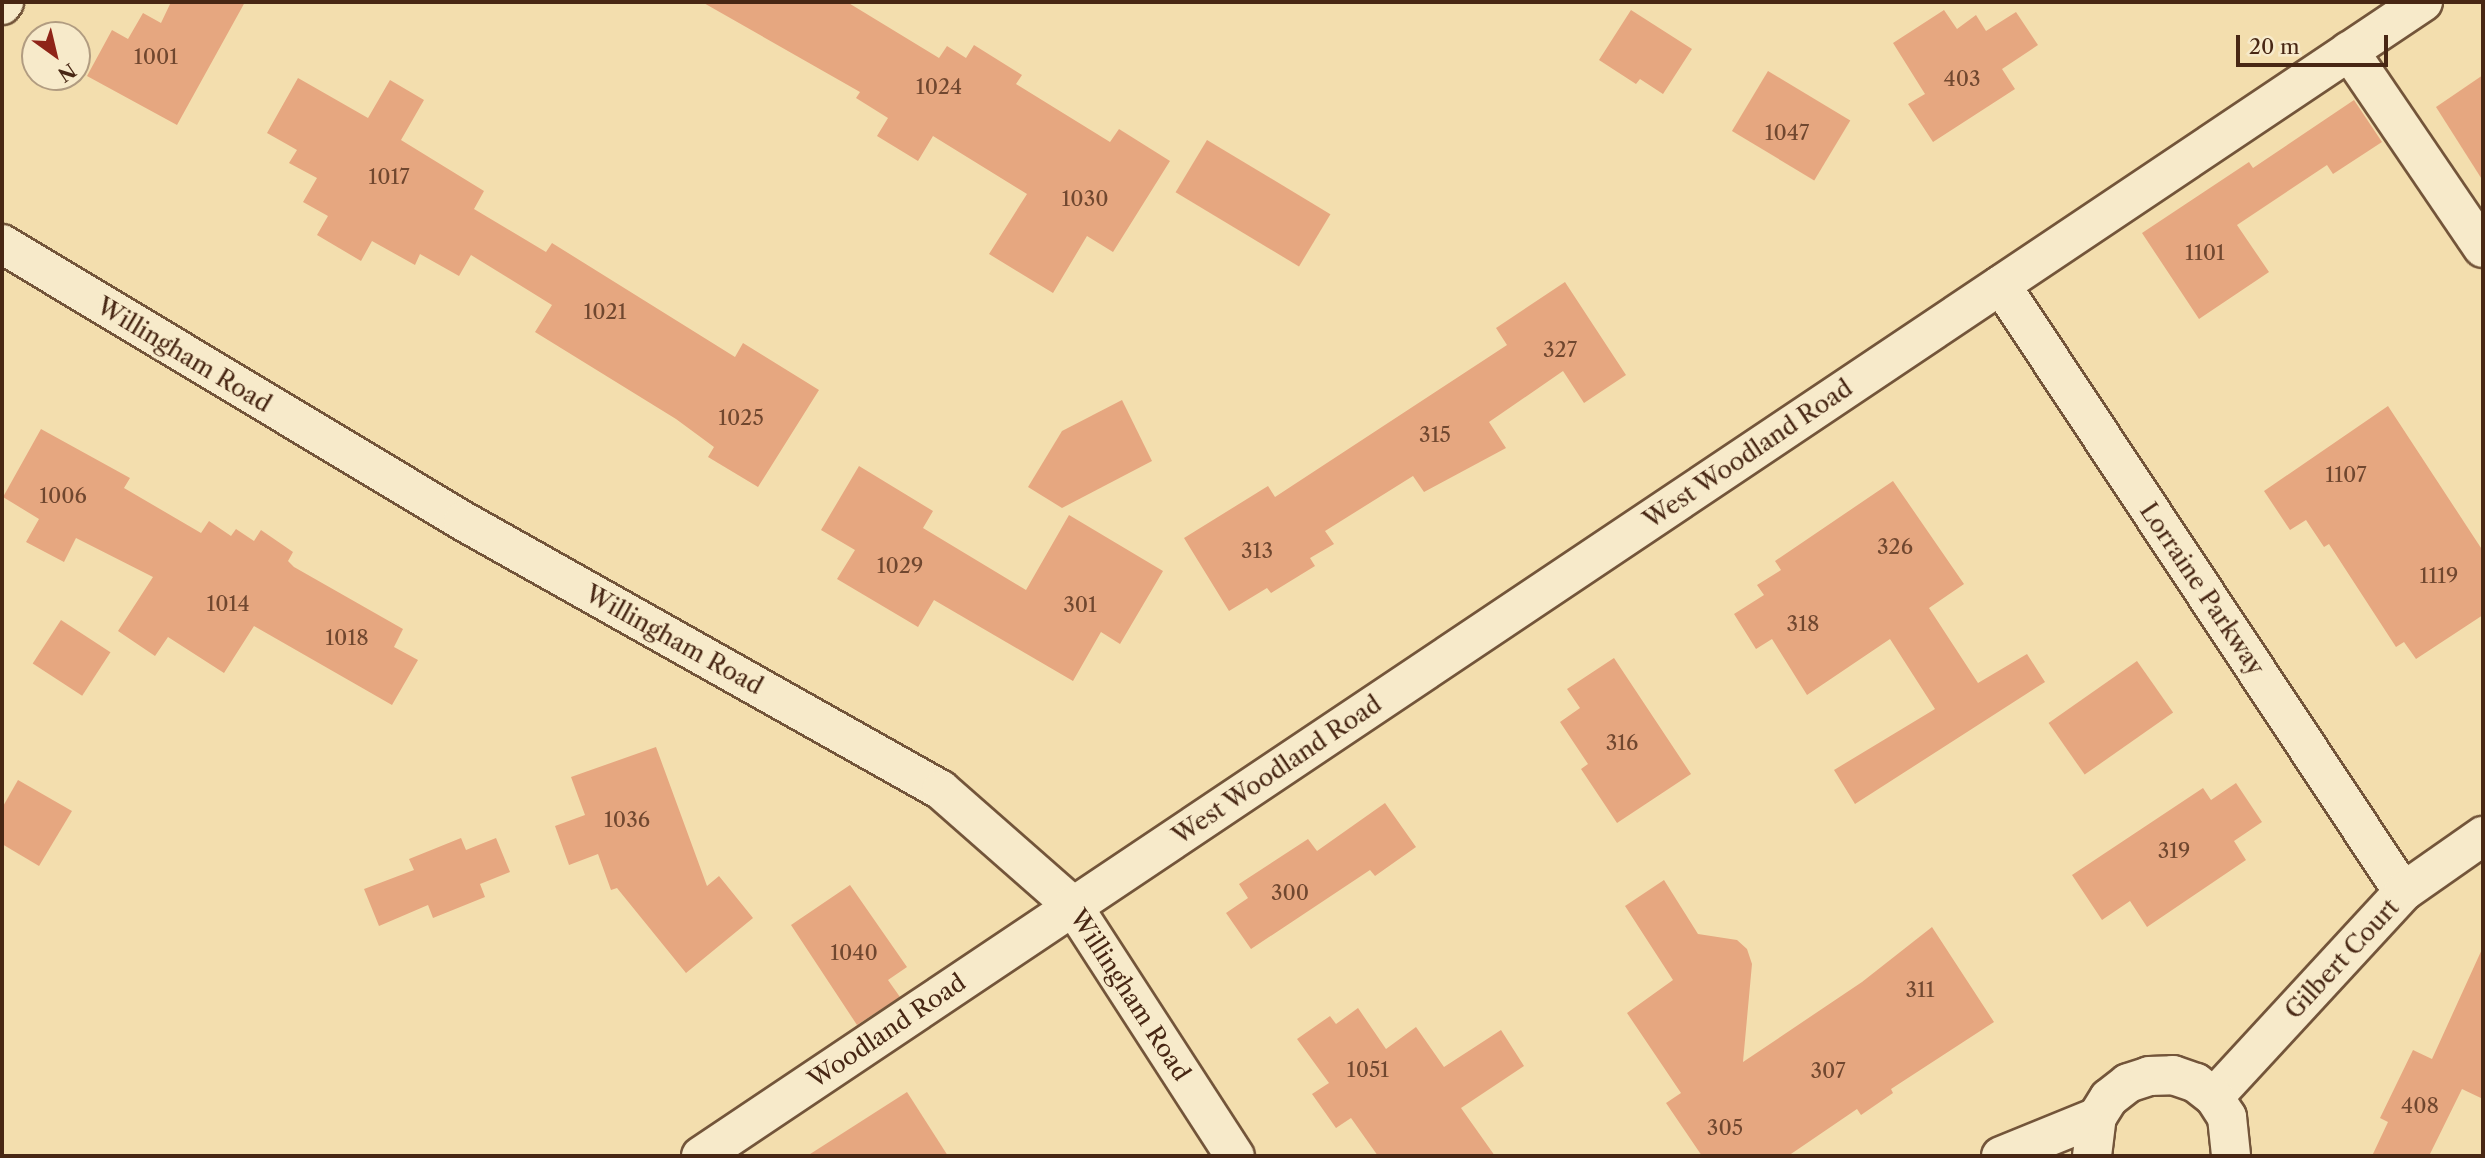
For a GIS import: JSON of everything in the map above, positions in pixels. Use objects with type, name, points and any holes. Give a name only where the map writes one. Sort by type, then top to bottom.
[{"type":"street","name":"West Woodland Road","points":[[1073,906],[2423,2]]},
{"type":"street","points":[[2349,51],[2483,248]]},
{"type":"street","name":"Willingham Road","points":[[2,244],[463,521],[941,790],[1073,906],[1235,1156]]},
{"type":"street","name":"Lorraine Parkway","points":[[2001,285],[2403,892]]},
{"type":"street","name":"Gilbert Court","points":[[2214,1097],[2403,892],[2483,836]]},
{"type":"street","name":"Woodland Road","points":[[701,1156],[1073,906]]},
{"type":"street","points":[[2092,1156],[2097,1117],[2109,1098],[2128,1083],[2149,1076],[2173,1075],[2196,1083],[2214,1097],[2227,1117],[2231,1156]]},
{"type":"street","points":[[2001,1156],[2097,1117]]},
{"type":"building","points":[[171,2],[245,2],[177,125],[91,78],[91,69],[112,30],[128,39],[143,13],[161,23]]},
{"type":"building","points":[[702,2],[847,2],[939,58],[947,46],[966,58],[974,45],[1022,75],[1016,84],[1110,142],[1119,129],[1170,161],[1113,252],[1087,236],[1053,293],[989,254],[1027,194],[933,136],[918,161],[877,136],[888,118],[856,98],[860,92]]},
{"type":"building","points":[[1631,10],[1692,49],[1663,94],[1640,79],[1636,84],[1599,60]]},
{"type":"building","points":[[1944,10],[1957,29],[1976,15],[1986,31],[2016,12],[2038,45],[2002,69],[2015,89],[1933,142],[1908,104],[1925,94],[1893,43]]},
{"type":"building","points":[[1768,71],[1850,120],[1814,180],[1732,131]]},
{"type":"building","points":[[2483,75],[2483,181],[2436,107]]},
{"type":"building","points":[[298,78],[368,118],[390,80],[424,100],[401,140],[484,191],[474,209],[546,252],[552,243],[735,357],[743,343],[819,390],[758,487],[708,457],[714,447],[676,419],[535,332],[552,305],[471,255],[459,276],[420,254],[415,265],[372,241],[361,261],[317,235],[328,216],[303,202],[317,178],[289,163],[297,150],[267,133]]},
{"type":"building","points":[[2354,100],[2382,142],[2333,174],[2327,165],[2237,225],[2269,272],[2199,319],[2142,233],[2249,162],[2253,168]]},
{"type":"building","points":[[1207,140],[1330,214],[1299,266],[1176,192]]},
{"type":"building","points":[[1565,282],[1626,375],[1584,403],[1563,371],[1489,422],[1506,448],[1424,492],[1413,476],[1325,531],[1334,544],[1310,558],[1315,566],[1271,593],[1267,588],[1229,611],[1184,538],[1268,486],[1275,497],[1507,345],[1496,328]]},
{"type":"building","points":[[1122,400],[1152,461],[1062,508],[1028,487],[1062,431]]},
{"type":"building","points":[[2388,406],[2483,551],[2483,615],[2416,659],[2404,642],[2396,647],[2329,544],[2324,547],[2306,520],[2290,530],[2264,491]]},
{"type":"building","points":[[41,429],[130,478],[124,488],[201,533],[209,521],[231,536],[236,529],[254,541],[261,530],[293,552],[288,561],[294,567],[403,629],[394,647],[418,660],[392,705],[254,626],[224,673],[168,637],[155,656],[118,631],[153,577],[76,538],[64,562],[26,542],[39,519],[3,497]]},
{"type":"building","points":[[859,466],[933,511],[923,528],[1026,590],[1069,515],[1163,571],[1120,644],[1101,632],[1073,681],[934,600],[918,627],[837,579],[855,550],[821,530]]},
{"type":"building","points":[[1893,481],[1964,584],[1929,608],[1978,683],[2027,654],[2045,682],[1855,804],[1834,770],[1935,709],[1890,639],[1807,695],[1772,639],[1756,649],[1734,614],[1764,595],[1757,585],[1781,570],[1775,561]]},
{"type":"building","points":[[61,620],[110,652],[82,696],[33,664]]},
{"type":"building","points":[[1614,658],[1691,774],[1617,823],[1581,769],[1588,764],[1560,722],[1580,708],[1567,689]]},
{"type":"building","points":[[2137,661],[2173,713],[2085,775],[2049,723]]},
{"type":"building","points":[[656,747],[707,886],[719,876],[753,918],[686,973],[617,888],[611,890],[598,854],[569,865],[555,826],[585,815],[571,777]]},
{"type":"building","points":[[18,780],[72,811],[39,866],[2,844],[2,808]]},
{"type":"building","points":[[2236,783],[2262,822],[2234,841],[2246,860],[2147,927],[2130,901],[2102,920],[2072,875],[2203,788],[2211,800]]},
{"type":"building","points":[[1385,803],[1416,847],[1375,876],[1370,870],[1251,949],[1226,913],[1248,898],[1239,884],[1308,839],[1317,851]]},
{"type":"building","points":[[461,838],[466,850],[496,838],[510,872],[480,884],[485,897],[433,918],[428,905],[379,926],[364,889],[414,870],[409,859]]},
{"type":"building","points":[[1664,880],[1698,934],[1737,940],[1747,949],[1752,964],[1743,1062],[1862,982],[1932,927],[1994,1022],[1891,1089],[1893,1093],[1861,1115],[1857,1109],[1788,1156],[1702,1156],[1666,1103],[1681,1093],[1627,1013],[1673,980],[1625,906]]},
{"type":"building","points":[[850,885],[907,967],[888,980],[900,997],[857,1025],[791,925]]},
{"type":"building","points":[[2483,947],[2483,1099],[2462,1089],[2429,1156],[2372,1156],[2388,1122],[2380,1118],[2413,1050],[2432,1059]]},
{"type":"building","points":[[1358,1008],[1386,1049],[1416,1027],[1444,1067],[1501,1030],[1524,1066],[1461,1108],[1495,1156],[1378,1156],[1351,1118],[1336,1128],[1312,1094],[1329,1083],[1297,1039],[1330,1016],[1336,1024]]},
{"type":"building","points":[[907,1092],[948,1156],[807,1156]]}]
